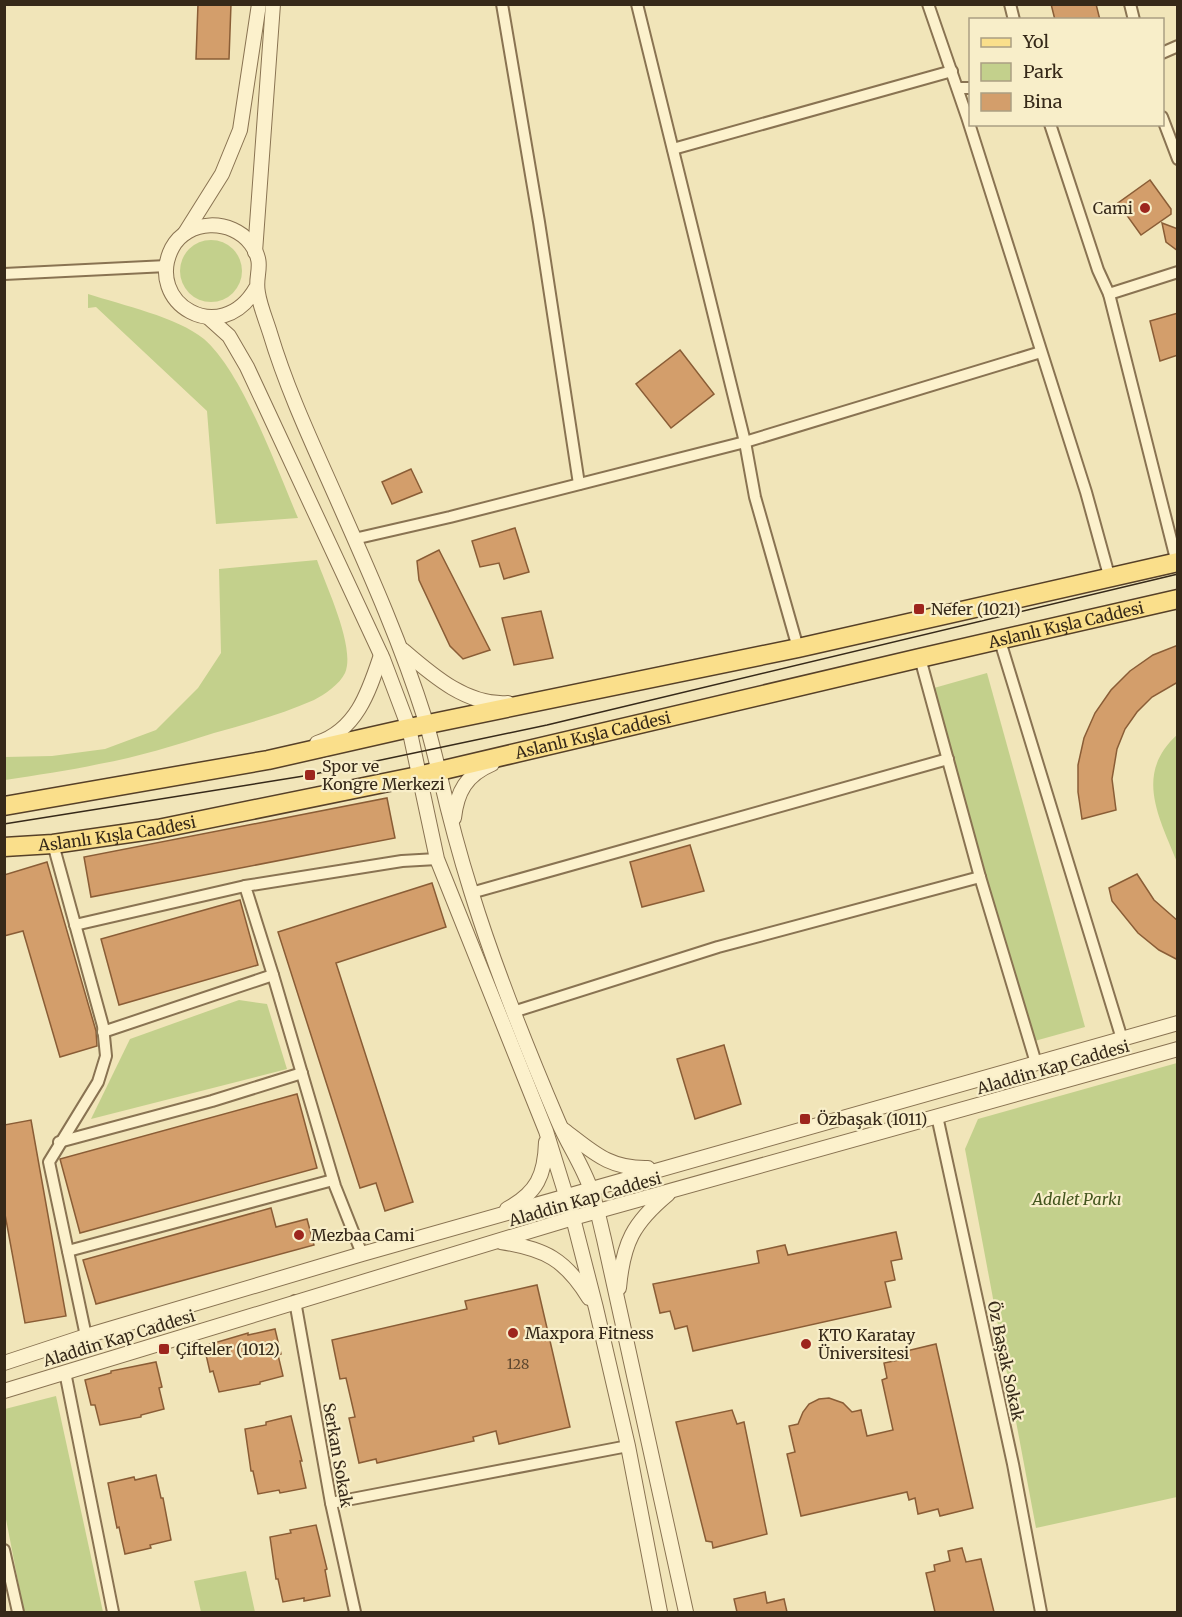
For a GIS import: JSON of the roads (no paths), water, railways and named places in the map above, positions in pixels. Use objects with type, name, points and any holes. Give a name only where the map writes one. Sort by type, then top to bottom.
[{"type":"main road","points":[[4,806],[268,760],[531,702],[798,648],[1177,562]]},
{"type":"main road","name":"Aslanlı Kışla Caddesi","points":[[4,847],[53,844],[158,829],[438,772],[1178,599]]},
{"type":"street","points":[[183,235],[197,227],[213,225],[229,227],[242,235],[255,252],[260,274],[249,301],[237,311],[224,317],[208,318],[194,314],[181,306],[171,293],[166,278],[173,247],[222,174],[240,130],[259,4]]},
{"type":"street","points":[[255,252],[273,4]]},
{"type":"street","points":[[502,4],[539,222],[579,484]]},
{"type":"street","points":[[638,4],[745,442],[755,497],[798,648]]},
{"type":"street","points":[[928,4],[969,123]]},
{"type":"street","points":[[1164,52],[1178,46]]},
{"type":"street","points":[[673,149],[952,71]]},
{"type":"street","points":[[958,88],[969,88]]},
{"type":"street","points":[[1164,122],[1178,159]]},
{"type":"street","points":[[970,126],[1086,492],[1110,579]]},
{"type":"street","points":[[1051,126],[1098,270],[1109,294],[1177,562]]},
{"type":"street","points":[[4,274],[167,266]]},
{"type":"street","points":[[1109,294],[1178,272]]},
{"type":"street","points":[[256,288],[295,403],[403,650],[418,726],[418,776],[437,859],[546,1131],[573,1218],[628,1446],[660,1612]]},
{"type":"street","points":[[208,318],[229,336],[247,367],[438,772],[471,893],[513,1012],[560,1127],[591,1189],[686,1612]]},
{"type":"street","points":[[354,539],[745,442],[1041,352]]},
{"type":"street","points":[[1000,641],[1122,1039]]},
{"type":"street","points":[[403,650],[439,680],[468,695],[501,704],[531,702]]},
{"type":"street","points":[[268,760],[324,741],[345,728],[359,711],[370,689],[381,655]]},
{"type":"street","points":[[920,658],[980,877],[1036,1063]]},
{"type":"street","points":[[452,826],[456,799],[467,781],[481,768],[512,755]]},
{"type":"street","points":[[471,893],[948,759]]},
{"type":"street","points":[[53,844],[104,1032],[106,1056],[98,1082],[59,1142],[49,1162],[86,1336]]},
{"type":"street","points":[[75,925],[245,886],[402,861],[437,859]]},
{"type":"street","points":[[513,1012],[718,947],[980,877]]},
{"type":"street","points":[[245,886],[333,1180],[362,1254]]},
{"type":"street","points":[[104,1032],[273,975]]},
{"type":"street","name":"Aladdin Kap Caddesi","points":[[4,1363],[86,1336],[362,1254],[1178,1023]]},
{"type":"street","name":"Aladdin Kap Caddesi","points":[[4,1391],[573,1218],[1178,1049]]},
{"type":"street","points":[[59,1142],[212,1101],[302,1073]]},
{"type":"street","name":"Öz Başak Sokak","points":[[937,1116],[1008,1441],[1041,1612]]},
{"type":"street","points":[[560,1127],[607,1161],[632,1168],[666,1168]]},
{"type":"street","points":[[489,1218],[517,1203],[537,1185],[545,1160],[546,1131]]},
{"type":"street","points":[[68,1251],[333,1180]]},
{"type":"street","points":[[618,1302],[621,1270],[630,1237],[647,1212],[671,1191]]},
{"type":"street","points":[[496,1241],[527,1246],[555,1258],[578,1280],[596,1308]]},
{"type":"street","name":"Serkan Sokak","points":[[295,1301],[331,1503],[355,1612]]},
{"type":"street","points":[[65,1372],[113,1612]]},
{"type":"street","points":[[331,1503],[628,1446]]},
{"type":"street","points":[[4,1550],[18,1612]]},
{"type":"tram line","points":[[4,824],[310,775],[547,725],[1178,574]]},
{"type":"place","name":"Cami","points":[[1145,208]]},
{"type":"place","name":"Nefer (1021)","points":[[919,609]]},
{"type":"place","name":"Spor ve Kongre Merkezi","points":[[310,775]]},
{"type":"place","name":"Özbaşak (1011)","points":[[805,1119]]},
{"type":"place","name":"Mezbaa Cami","points":[[299,1235]]},
{"type":"place","name":"Maxpora Fitness","points":[[513,1333]]},
{"type":"place","name":"KTO Karatay Üniversitesi","points":[[806,1344]]},
{"type":"place","name":"Çifteler (1012)","points":[[164,1349]]},
{"type":"park label","name":"Adalet Parkı","points":[[1077,1199]]}]
